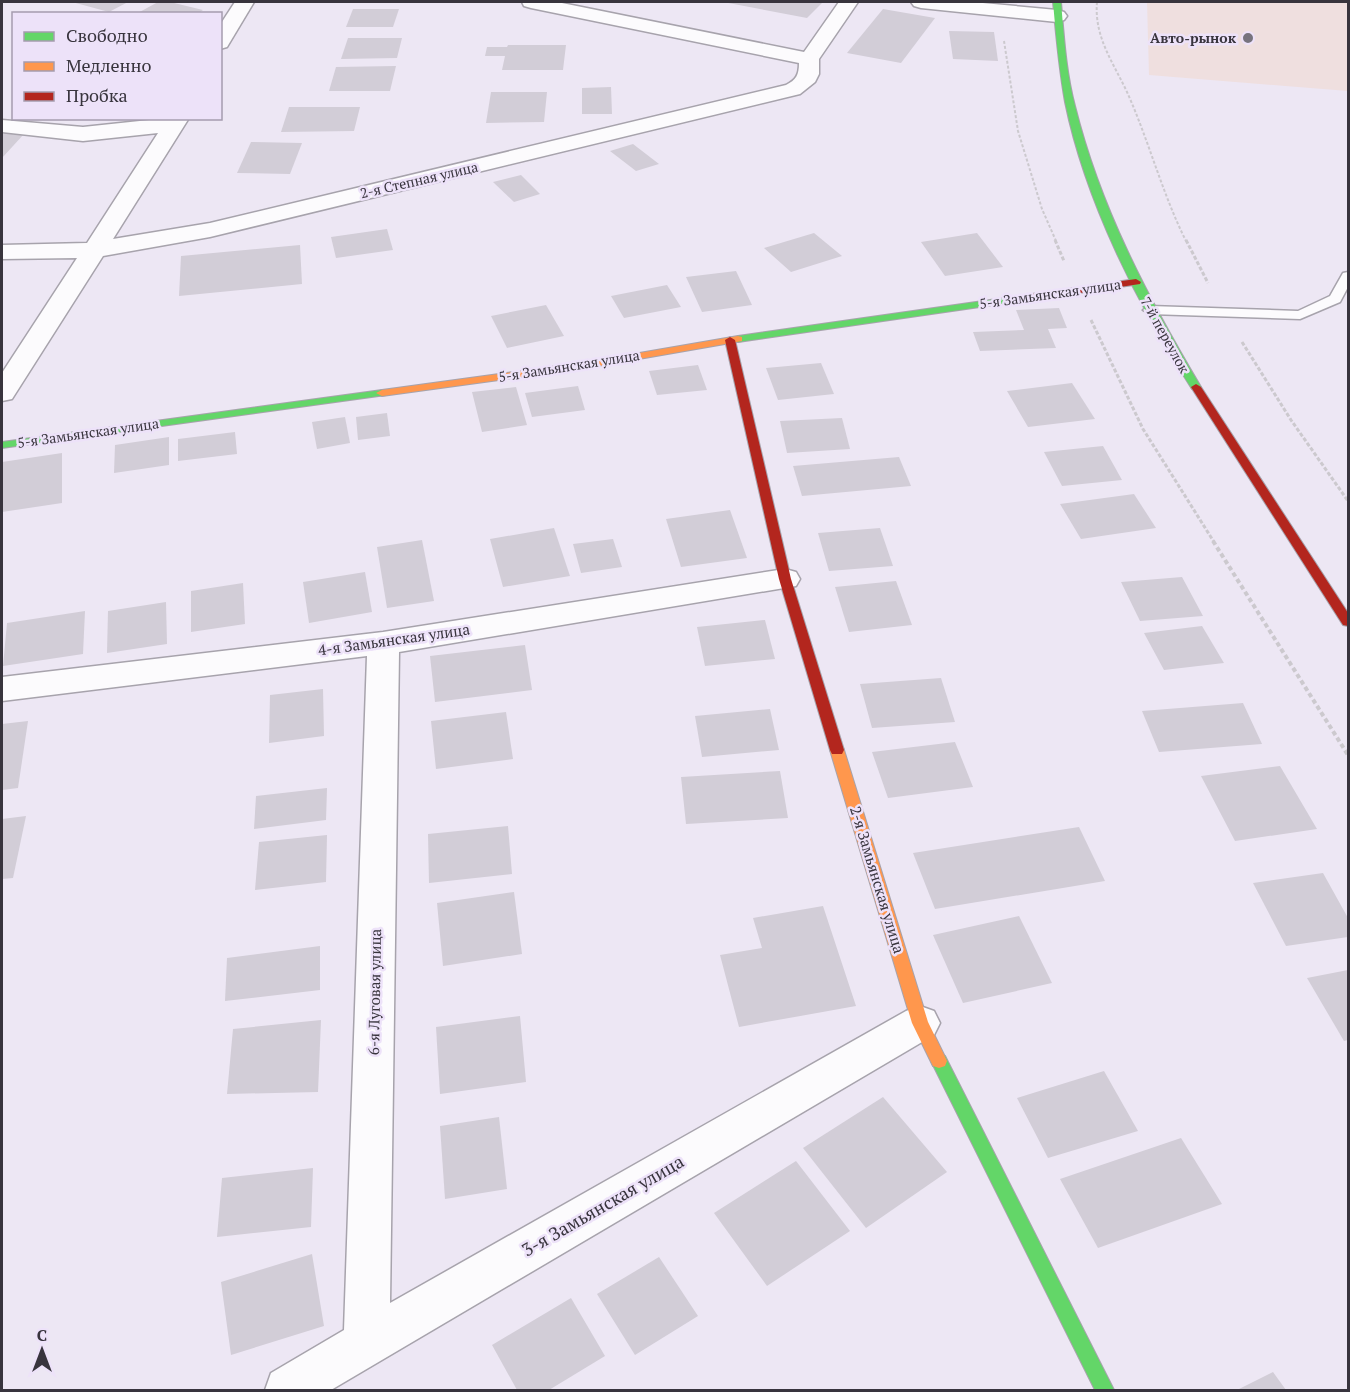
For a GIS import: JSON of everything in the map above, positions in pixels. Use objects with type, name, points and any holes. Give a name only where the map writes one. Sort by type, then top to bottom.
[{"type":"street","points":[[222,40],[244,2]]},
{"type":"street","points":[[531,2],[809,59]]},
{"type":"street","name":"2-я Степная улица","points":[[2,252],[93,249],[210,230],[793,90],[806,82],[811,70],[809,59],[848,2]]},
{"type":"street","points":[[921,2],[1000,10],[1057,9]]},
{"type":"street","name":"7-й переулок","points":[[1057,9],[1065,85],[1080,148],[1136,282],[1210,414],[1348,622]]},
{"type":"street","points":[[2,393],[177,122]]},
{"type":"street","points":[[2,126],[83,134],[177,122]]},
{"type":"street","name":"5-я Замьянская улица","points":[[2,445],[593,364],[730,340],[1136,282]]},
{"type":"street","name":"2-я Замьянская улица","points":[[730,340],[785,579],[920,1023],[1105,1390]]},
{"type":"street","name":"4-я Замьянская улица","points":[[2,689],[383,643],[785,579]]},
{"type":"street","name":"6-я Луговая улица","points":[[367,1342],[383,643]]},
{"type":"street","name":"3-я Замьянская улица","points":[[288,1390],[367,1342],[920,1023]]},
{"type":"lane","points":[[1150,310],[1300,315],[1335,299],[1348,276]]},
{"type":"path","points":[[1098,2],[1096,12],[1103,47],[1127,92],[1173,215],[1224,313],[1291,420],[1348,501]]},
{"type":"path","points":[[1000,10],[1018,131],[1042,209],[1077,291],[1143,429],[1348,755]]},
{"type":"shaded area","name":"Авто-рынок","points":[[1147,2],[1348,2],[1348,91],[1149,75]]},
{"type":"building","points":[[72,2],[128,2],[109,12]]},
{"type":"building","points":[[158,2],[170,2],[203,10],[200,12],[140,12]]},
{"type":"building","points":[[723,2],[823,2],[807,18]]},
{"type":"building","points":[[353,9],[399,9],[393,27],[346,27]]},
{"type":"building","points":[[883,9],[935,18],[901,63],[847,53]]},
{"type":"building","points":[[949,31],[994,32],[998,61],[953,59]]},
{"type":"building","points":[[348,38],[402,38],[397,58],[341,59]]},
{"type":"building","points":[[508,45],[566,45],[563,70],[502,70],[505,56],[485,56],[487,47],[507,47]]},
{"type":"building","points":[[396,66],[390,91],[329,91],[336,67]]},
{"type":"building","points":[[611,87],[612,114],[582,114],[582,88]]},
{"type":"building","points":[[491,92],[547,92],[544,122],[486,123]]},
{"type":"building","points":[[289,107],[360,107],[354,131],[281,132]]},
{"type":"building","points":[[4,133],[24,134],[2,158],[2,136]]},
{"type":"building","points":[[251,142],[302,143],[290,174],[237,173]]},
{"type":"building","points":[[633,144],[659,164],[636,171],[610,151]]},
{"type":"building","points":[[521,175],[540,194],[514,202],[493,182]]},
{"type":"building","points":[[387,229],[393,250],[336,258],[331,237]]},
{"type":"building","points":[[814,233],[842,256],[791,272],[764,248]]},
{"type":"building","points":[[977,233],[1003,267],[945,276],[921,242]]},
{"type":"building","points":[[300,245],[302,284],[179,296],[181,256]]},
{"type":"building","points":[[736,271],[752,305],[702,312],[686,277]]},
{"type":"building","points":[[667,285],[681,307],[624,318],[611,296]]},
{"type":"building","points":[[546,305],[564,336],[507,348],[491,316]]},
{"type":"building","points":[[1059,308],[1067,328],[1048,329],[1056,348],[980,351],[973,332],[1024,330],[1016,310]]},
{"type":"building","points":[[821,363],[834,394],[778,400],[766,368]]},
{"type":"building","points":[[698,365],[707,390],[657,395],[649,371]]},
{"type":"building","points":[[1072,383],[1095,419],[1028,427],[1007,391]]},
{"type":"building","points":[[578,386],[585,410],[532,417],[525,393]]},
{"type":"building","points":[[516,387],[527,425],[482,432],[472,392]]},
{"type":"building","points":[[387,413],[390,436],[358,440],[356,417]]},
{"type":"building","points":[[345,417],[350,443],[317,449],[312,422]]},
{"type":"building","points":[[842,418],[850,449],[787,453],[780,421]]},
{"type":"building","points":[[235,432],[237,454],[178,461],[178,439]]},
{"type":"building","points":[[169,437],[169,465],[114,473],[115,445]]},
{"type":"building","points":[[1103,446],[1122,480],[1062,486],[1044,452]]},
{"type":"building","points":[[62,453],[62,503],[2,512],[2,462]]},
{"type":"building","points":[[899,457],[911,486],[802,496],[793,466]]},
{"type":"building","points":[[1134,494],[1156,528],[1081,539],[1060,504]]},
{"type":"building","points":[[730,510],[747,558],[681,567],[666,519]]},
{"type":"building","points":[[554,528],[570,576],[503,587],[490,539]]},
{"type":"building","points":[[880,528],[893,566],[829,571],[818,533]]},
{"type":"building","points":[[613,539],[622,567],[581,573],[573,544]]},
{"type":"building","points":[[422,540],[434,601],[387,608],[377,547]]},
{"type":"building","points":[[365,572],[372,612],[309,623],[303,582]]},
{"type":"building","points":[[1182,577],[1203,616],[1140,621],[1121,582]]},
{"type":"building","points":[[896,581],[912,625],[849,632],[835,587]]},
{"type":"building","points":[[243,583],[245,624],[191,632],[191,591]]},
{"type":"building","points":[[166,602],[167,644],[107,653],[108,611]]},
{"type":"building","points":[[85,611],[83,654],[3,666],[7,623]]},
{"type":"building","points":[[765,620],[775,659],[705,666],[697,627]]},
{"type":"building","points":[[1202,626],[1224,663],[1164,670],[1144,633]]},
{"type":"building","points":[[525,645],[532,690],[435,702],[430,656]]},
{"type":"building","points":[[941,678],[955,722],[872,728],[860,684]]},
{"type":"building","points":[[323,689],[324,736],[269,743],[270,695]]},
{"type":"building","points":[[1243,703],[1262,744],[1159,752],[1142,711]]},
{"type":"building","points":[[770,709],[779,750],[702,757],[695,716]]},
{"type":"building","points":[[506,712],[513,759],[436,769],[431,721]]},
{"type":"building","points":[[28,721],[18,788],[2,790],[2,724]]},
{"type":"building","points":[[955,742],[973,787],[888,798],[872,752]]},
{"type":"building","points":[[1280,766],[1317,829],[1235,841],[1201,776]]},
{"type":"building","points":[[780,771],[788,818],[686,824],[681,777]]},
{"type":"building","points":[[327,788],[326,820],[254,829],[256,796]]},
{"type":"building","points":[[26,816],[13,878],[2,879],[2,819]]},
{"type":"building","points":[[508,826],[512,874],[429,883],[428,834]]},
{"type":"building","points":[[1079,827],[1105,881],[935,909],[913,853]]},
{"type":"building","points":[[327,835],[326,882],[255,890],[259,842]]},
{"type":"building","points":[[1323,873],[1348,918],[1348,937],[1286,946],[1253,883]]},
{"type":"building","points":[[514,892],[522,954],[443,966],[437,903]]},
{"type":"building","points":[[823,906],[856,1006],[739,1027],[720,955],[762,948],[753,918]]},
{"type":"building","points":[[1019,916],[1052,983],[963,1003],[933,935]]},
{"type":"building","points":[[320,946],[320,990],[225,1001],[227,958]]},
{"type":"building","points":[[1348,970],[1348,1040],[1344,1041],[1307,978]]},
{"type":"building","points":[[520,1016],[526,1082],[440,1094],[436,1027]]},
{"type":"building","points":[[321,1020],[318,1092],[227,1094],[233,1029]]},
{"type":"building","points":[[1104,1071],[1138,1131],[1048,1158],[1017,1098]]},
{"type":"building","points":[[883,1097],[947,1172],[866,1228],[803,1148]]},
{"type":"building","points":[[499,1117],[507,1189],[445,1199],[440,1126]]},
{"type":"building","points":[[1181,1138],[1222,1204],[1098,1248],[1060,1179]]},
{"type":"building","points":[[796,1161],[850,1231],[767,1286],[714,1213]]},
{"type":"building","points":[[313,1168],[311,1227],[217,1237],[222,1178]]},
{"type":"building","points":[[312,1254],[324,1326],[231,1355],[221,1282]]},
{"type":"building","points":[[659,1257],[698,1316],[635,1355],[597,1294]]},
{"type":"building","points":[[571,1298],[605,1356],[549,1390],[517,1390],[492,1345]]},
{"type":"building","points":[[1273,1372],[1286,1390],[1237,1390]]},
{"type":"traffic: fast","points":[[1057,2],[1061,53],[1070,104],[1101,203],[1145,297],[1196,387]]},
{"type":"traffic: fast","points":[[738,339],[1025,298]]},
{"type":"traffic: fast","points":[[2,445],[382,393]]},
{"type":"traffic: fast","points":[[939,1061],[1105,1390]]},
{"type":"traffic: slow","points":[[382,393],[593,364],[738,339]]},
{"type":"traffic: slow","points":[[837,750],[920,1023],[939,1061]]},
{"type":"traffic: jam","points":[[1025,298],[1136,282]]},
{"type":"traffic: jam","points":[[730,340],[785,579],[837,750]]},
{"type":"traffic: jam","points":[[1196,387],[1348,622]]},
{"type":"place","name":"Авто-рынок","points":[[1248,38]]}]
